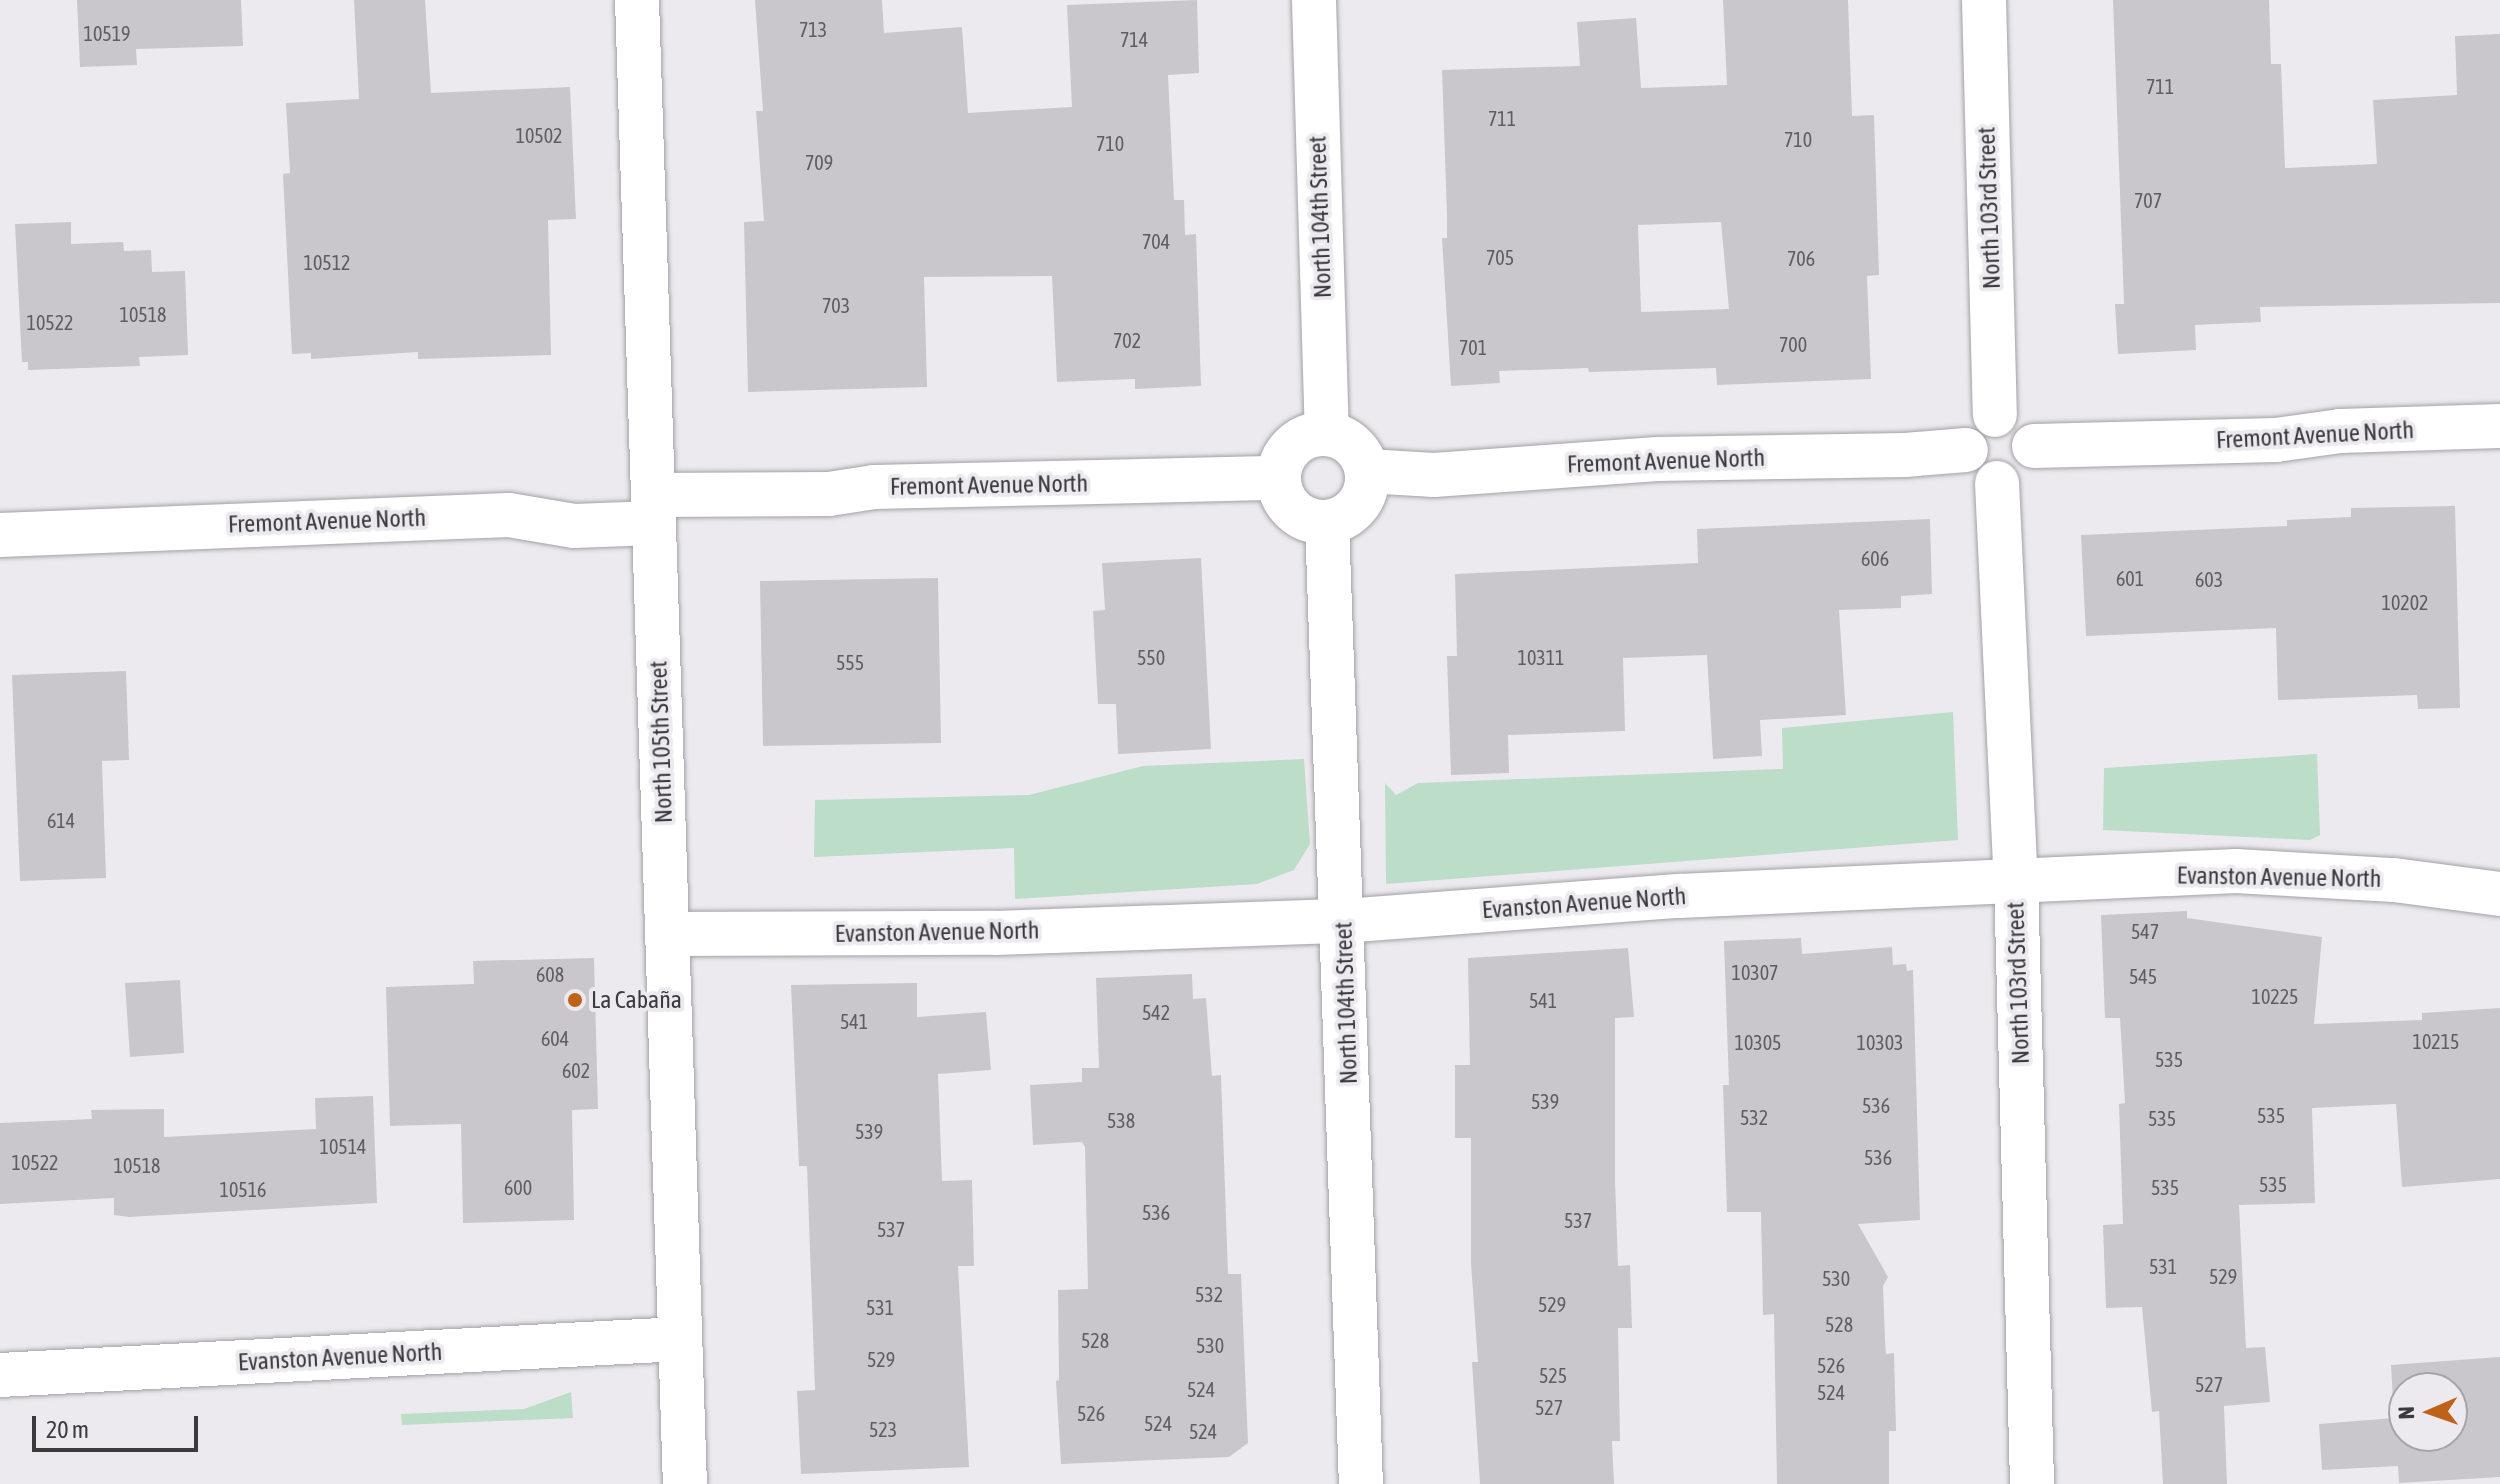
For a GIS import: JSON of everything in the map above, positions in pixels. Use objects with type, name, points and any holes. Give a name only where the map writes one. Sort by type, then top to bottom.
[{"type":"street","name":"North 105th Street","points":[[637,0],[685,1484]]},
{"type":"street","name":"North 104th Street","points":[[1314,0],[1327,434]]},
{"type":"street","name":"North 103rd Street","points":[[1984,0],[1995,415]]},
{"type":"street","points":[[1995,415],[2011,416],[2022,422],[2034,446],[2026,472],[2008,482],[1997,483],[1977,475],[1966,450],[1970,432],[1978,423],[1995,415]]},
{"type":"street","name":"Fremont Avenue North","points":[[2034,446],[2276,440],[2340,431],[2500,426]]},
{"type":"street","points":[[1327,434],[1348,440],[1358,450],[1367,471],[1366,492],[1359,504],[1349,514],[1327,522],[1308,520],[1295,513],[1285,501],[1279,478],[1283,458],[1292,446],[1304,437],[1327,434]]},
{"type":"street","name":"Fremont Avenue North","points":[[1367,471],[1434,475],[1657,459],[1905,455],[1966,450]]},
{"type":"street","name":"Fremont Avenue North","points":[[0,535],[509,515],[574,526],[653,509],[829,494],[874,487],[1279,478]]},
{"type":"street","name":"North 103rd Street","points":[[1997,483],[2016,880],[2032,1484]]},
{"type":"street","name":"North 104th Street","points":[[1327,522],[1361,1484]]},
{"type":"street","name":"Evanston Avenue North","points":[[667,934],[995,933],[1343,921],[1679,896],[2236,871],[2394,880],[2500,894]]},
{"type":"street","name":"Evanston Avenue North","points":[[0,1375],[680,1339]]},
{"type":"green space","points":[[1953,712],[1958,840],[1386,884],[1385,783],[1396,795],[1418,783],[1783,769],[1782,728]]},
{"type":"green space","points":[[2317,754],[2320,835],[2310,840],[2103,830],[2104,768]]},
{"type":"green space","points":[[1304,759],[1310,844],[1294,870],[1257,884],[1015,899],[1014,848],[814,857],[815,800],[1029,795],[1143,766]]},
{"type":"green space","points":[[571,1392],[573,1418],[402,1425],[401,1414],[524,1409]]},
{"type":"building","points":[[77,0],[241,0],[243,46],[136,49],[137,65],[80,67]]},
{"type":"building","points":[[354,0],[425,0],[431,93],[570,87],[576,219],[548,220],[551,355],[418,359],[418,352],[311,359],[311,353],[292,354],[283,174],[290,173],[286,103],[359,99]]},
{"type":"building","points":[[755,0],[882,0],[884,33],[962,27],[968,113],[1072,107],[1067,5],[1197,0],[1199,73],[1168,75],[1174,200],[1184,200],[1185,235],[1196,234],[1201,386],[1135,389],[1135,379],[1057,382],[1052,276],[924,277],[927,387],[748,392],[744,222],[764,221],[756,111],[763,111]]},
{"type":"building","points":[[1723,0],[1848,0],[1852,116],[1874,115],[1879,275],[1867,276],[1871,379],[1717,385],[1716,368],[1589,372],[1588,368],[1499,371],[1500,383],[1451,386],[1442,238],[1447,238],[1447,214],[1442,70],[1580,66],[1577,22],[1636,18],[1641,88],[1727,85]],"holes":[[[1721,222],[1729,309],[1641,312],[1638,225]]]},
{"type":"building","points":[[2113,0],[2269,0],[2271,64],[2281,64],[2285,168],[2377,164],[2373,100],[2457,95],[2455,36],[2500,34],[2500,303],[2260,307],[2261,322],[2195,325],[2196,350],[2118,354],[2115,304],[2124,304]]},
{"type":"building","points":[[71,222],[71,244],[123,242],[124,251],[151,250],[152,272],[185,271],[188,355],[139,357],[140,366],[28,370],[28,362],[22,362],[15,224]]},
{"type":"building","points":[[2455,506],[2460,708],[2418,709],[2417,695],[2278,700],[2276,628],[2086,636],[2081,535],[2287,526],[2287,520],[2351,517],[2351,508]]},
{"type":"building","points":[[1930,519],[1932,594],[1901,596],[1901,608],[1839,610],[1846,715],[1760,720],[1762,756],[1713,759],[1707,655],[1623,658],[1625,731],[1508,735],[1509,773],[1451,775],[1447,656],[1457,656],[1455,574],[1698,563],[1697,529]]},
{"type":"building","points":[[1201,558],[1211,749],[1118,754],[1116,704],[1098,704],[1093,611],[1105,610],[1102,563]]},
{"type":"building","points":[[938,578],[941,743],[763,746],[760,581]]},
{"type":"building","points":[[126,671],[129,760],[102,761],[106,878],[20,881],[12,675]]},
{"type":"building","points":[[2187,911],[2187,918],[2322,937],[2314,1024],[2422,1020],[2422,1013],[2500,1008],[2500,1179],[2402,1187],[2396,1104],[2312,1108],[2315,1203],[2239,1205],[2246,1348],[2265,1347],[2270,1402],[2224,1406],[2227,1484],[2163,1484],[2159,1411],[2152,1412],[2142,1307],[2106,1308],[2103,1225],[2123,1224],[2119,1104],[2125,1103],[2120,1018],[2105,1018],[2101,915]]},
{"type":"building","points":[[1801,938],[1802,954],[1892,947],[1893,965],[1906,964],[1907,971],[1913,970],[1920,1220],[1858,1224],[1888,1277],[1883,1286],[1885,1340],[1886,1354],[1894,1353],[1896,1431],[1889,1431],[1889,1484],[1777,1484],[1774,1314],[1763,1315],[1761,1212],[1727,1212],[1723,1085],[1729,1085],[1724,941]]},
{"type":"building","points":[[1628,948],[1634,1017],[1615,1018],[1615,1180],[1618,1266],[1630,1265],[1632,1328],[1618,1328],[1620,1441],[1612,1441],[1614,1484],[1480,1484],[1472,1362],[1478,1362],[1471,1263],[1471,1138],[1455,1138],[1455,1065],[1470,1065],[1468,958]]},
{"type":"building","points":[[594,958],[598,1109],[572,1110],[574,1220],[463,1223],[461,1124],[390,1126],[386,987],[474,984],[473,961]]},
{"type":"building","points":[[1192,974],[1193,999],[1206,998],[1212,1076],[1221,1075],[1228,1274],[1241,1274],[1248,1443],[1229,1457],[1061,1464],[1056,1381],[1059,1380],[1058,1290],[1088,1289],[1085,1147],[1082,1142],[1033,1145],[1030,1085],[1082,1082],[1082,1068],[1099,1068],[1096,978]]},
{"type":"building","points":[[180,980],[184,1053],[130,1057],[125,983]]},
{"type":"building","points":[[917,983],[917,1017],[986,1012],[991,1070],[938,1074],[942,1181],[972,1180],[974,1266],[958,1266],[969,1467],[801,1474],[797,1391],[815,1390],[807,1166],[799,1166],[791,985]]},
{"type":"building","points":[[373,1096],[377,1203],[129,1217],[114,1215],[114,1198],[0,1204],[0,1123],[92,1119],[91,1110],[164,1109],[164,1137],[316,1129],[315,1098]]},
{"type":"building","points":[[2500,1357],[2500,1477],[2399,1483],[2398,1466],[2322,1470],[2319,1424],[2388,1418],[2388,1452],[2468,1452],[2468,1372],[2391,1372],[2391,1365]]},
{"type":"place","name":"La Cabaña","points":[[575,1000]]}]
